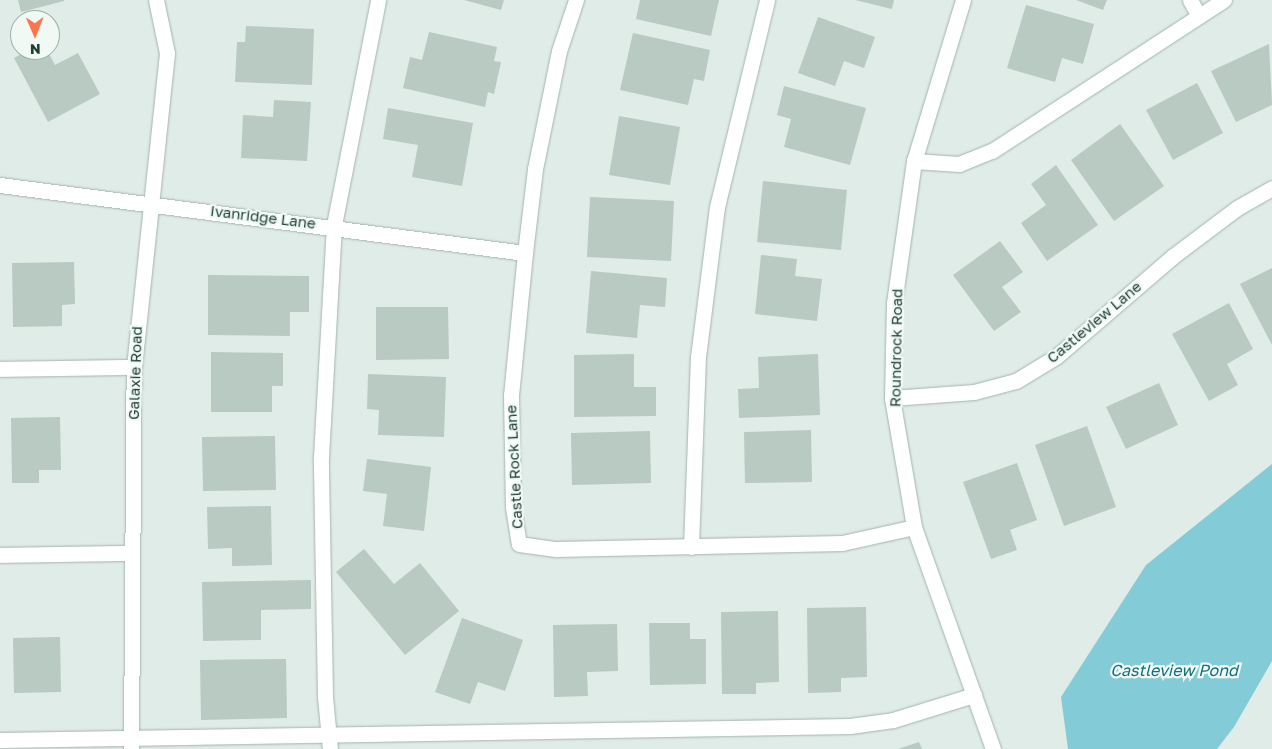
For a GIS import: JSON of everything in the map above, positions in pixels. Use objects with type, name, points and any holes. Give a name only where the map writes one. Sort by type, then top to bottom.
[{"type":"street","name":"Galaxie Road","points":[[131,743],[130,553],[134,367],[166,54],[156,0]]},
{"type":"street","points":[[329,742],[321,457],[334,225],[378,0]]},
{"type":"street","name":"Castle Rock Lane","points":[[576,0],[559,51],[537,160],[510,395],[513,507],[519,544],[556,548],[842,543],[914,527]]},
{"type":"street","points":[[691,547],[698,357],[717,208],[767,0]]},
{"type":"street","name":"Roundrock Road","points":[[963,0],[914,161],[894,303],[892,398],[914,527],[993,749]]},
{"type":"street","points":[[1190,0],[1199,16]]},
{"type":"street","points":[[914,161],[958,164],[992,151],[1224,0]]},
{"type":"street","name":"Ivanridge Lane","points":[[0,185],[334,225],[525,254]]},
{"type":"street","name":"Castleview Lane","points":[[892,398],[974,392],[1016,381],[1056,356],[1186,246],[1272,188]]},
{"type":"street","points":[[0,369],[134,367]]},
{"type":"street","points":[[0,555],[130,553]]},
{"type":"street","points":[[0,740],[131,743],[329,742],[850,726],[893,720],[974,695]]},
{"type":"water","name":"Castleview Pond","points":[[1272,464],[1272,661],[1234,727],[1217,749],[1068,749],[1061,697],[1146,565]]},
{"type":"building","points":[[18,0],[64,0],[29,10],[20,10]]},
{"type":"building","points":[[464,0],[504,0],[501,10]]},
{"type":"building","points":[[640,0],[719,0],[711,36],[636,19]]},
{"type":"building","points":[[855,0],[894,0],[892,9]]},
{"type":"building","points":[[1076,0],[1107,0],[1103,10]]},
{"type":"building","points":[[1026,5],[1094,24],[1083,64],[1062,58],[1055,82],[1007,68]]},
{"type":"building","points":[[818,17],[875,37],[864,68],[844,61],[835,86],[798,73]]},
{"type":"building","points":[[246,26],[314,29],[312,85],[235,82],[237,42],[245,42]]},
{"type":"building","points":[[429,32],[497,47],[494,61],[501,62],[494,94],[488,92],[485,107],[403,88],[410,57],[422,60]]},
{"type":"building","points":[[633,33],[710,50],[704,81],[694,79],[688,105],[620,90]]},
{"type":"building","points":[[1269,44],[1272,105],[1236,122],[1211,71]]},
{"type":"building","points":[[78,53],[100,94],[48,122],[15,60],[52,60],[55,65]]},
{"type":"building","points":[[1197,83],[1223,133],[1173,160],[1146,110]]},
{"type":"building","points":[[784,86],[866,108],[850,165],[784,147],[791,119],[777,115]]},
{"type":"building","points":[[274,100],[311,102],[307,161],[241,158],[243,115],[273,117]]},
{"type":"building","points":[[388,108],[473,123],[462,186],[412,177],[418,145],[383,139]]},
{"type":"building","points":[[619,116],[680,127],[670,185],[609,175]]},
{"type":"building","points":[[1120,124],[1164,186],[1114,221],[1071,160]]},
{"type":"building","points":[[1056,165],[1098,225],[1047,261],[1021,223],[1046,205],[1031,184]]},
{"type":"building","points":[[763,181],[847,190],[841,250],[757,242]]},
{"type":"building","points":[[590,197],[674,201],[671,261],[587,257]]},
{"type":"building","points":[[1000,241],[1023,272],[1002,287],[1021,312],[994,331],[953,275]]},
{"type":"building","points":[[761,255],[797,259],[795,276],[822,279],[817,321],[755,314]]},
{"type":"building","points":[[74,262],[75,304],[62,305],[62,326],[13,327],[12,263]]},
{"type":"building","points":[[1272,268],[1272,345],[1240,284]]},
{"type":"building","points":[[591,271],[667,278],[665,307],[640,305],[637,338],[586,333]]},
{"type":"building","points":[[208,275],[309,276],[309,312],[290,312],[290,336],[208,335]]},
{"type":"building","points":[[1229,303],[1253,349],[1227,364],[1238,385],[1209,401],[1172,334]]},
{"type":"building","points":[[376,307],[448,307],[449,359],[376,360]]},
{"type":"building","points":[[211,352],[283,353],[283,386],[272,386],[272,412],[211,412]]},
{"type":"building","points":[[634,354],[634,387],[656,387],[656,416],[574,417],[574,355]]},
{"type":"building","points":[[818,354],[820,415],[739,418],[738,389],[759,388],[758,357]]},
{"type":"building","points":[[368,374],[446,377],[444,437],[378,435],[379,410],[367,409]]},
{"type":"building","points":[[1159,383],[1178,425],[1126,449],[1106,407]]},
{"type":"building","points":[[60,417],[61,470],[39,470],[39,483],[12,483],[11,418]]},
{"type":"building","points":[[1087,426],[1116,507],[1064,526],[1035,445]]},
{"type":"building","points":[[811,430],[812,482],[745,483],[744,432]]},
{"type":"building","points":[[650,431],[651,483],[572,485],[571,433]]},
{"type":"building","points":[[275,436],[276,490],[203,491],[202,437]]},
{"type":"building","points":[[367,459],[431,467],[424,531],[383,526],[387,494],[363,491]]},
{"type":"building","points":[[1017,463],[1037,520],[1010,530],[1017,550],[991,559],[963,482]]},
{"type":"building","points":[[271,506],[272,565],[232,566],[232,548],[208,549],[207,507]]},
{"type":"building","points":[[364,549],[394,584],[420,563],[459,611],[405,655],[336,572]]},
{"type":"building","points":[[311,580],[311,609],[261,610],[261,640],[203,641],[202,582]]},
{"type":"building","points":[[866,607],[867,677],[841,678],[841,692],[808,693],[807,608]]},
{"type":"building","points":[[778,611],[779,682],[756,683],[756,694],[722,694],[721,612]]},
{"type":"building","points":[[462,618],[523,640],[505,691],[478,682],[470,704],[435,692]]},
{"type":"building","points":[[649,623],[690,623],[690,639],[706,639],[706,684],[650,685]]},
{"type":"building","points":[[617,624],[618,671],[587,672],[588,696],[554,697],[553,625]]},
{"type":"building","points":[[60,637],[61,692],[14,693],[13,638]]},
{"type":"building","points":[[286,659],[287,718],[201,720],[200,660]]},
{"type":"building","points":[[919,742],[922,749],[898,749]]}]
